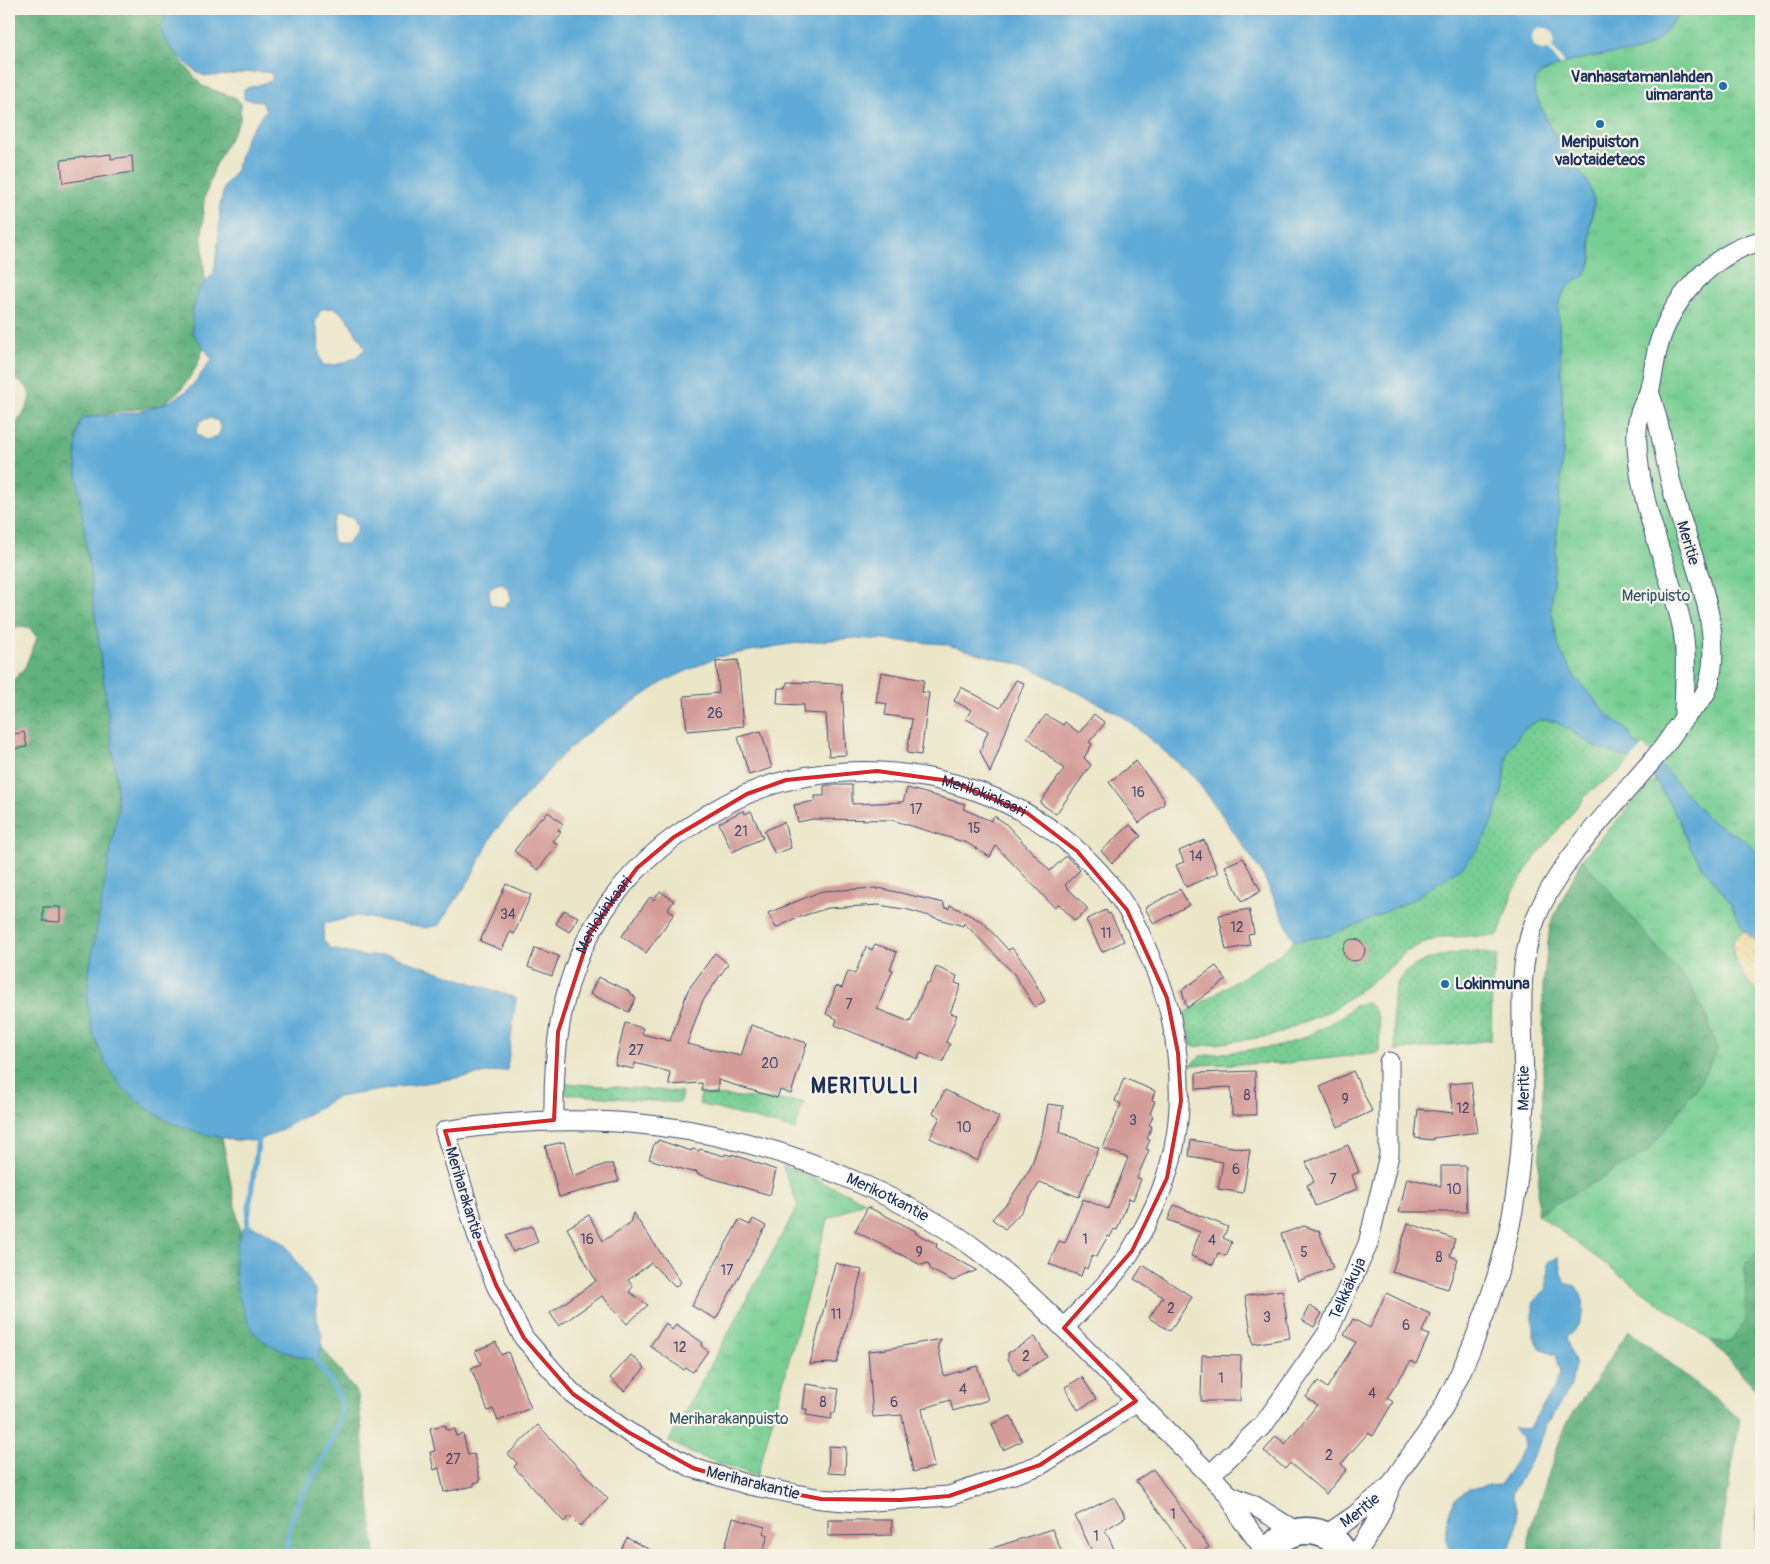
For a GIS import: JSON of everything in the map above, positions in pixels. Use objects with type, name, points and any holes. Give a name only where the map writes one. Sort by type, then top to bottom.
[{"type":"street","name":"Meritie","points":[[1684,717],[1686,653],[1682,628],[1649,516],[1639,465],[1639,415],[1649,392],[1658,347],[1666,324],[1681,300],[1703,273],[1722,258],[1741,247],[1761,240]]},
{"type":"street","name":"Meritie","points":[[1355,1555],[1377,1521],[1392,1483],[1442,1410],[1466,1361],[1489,1302],[1505,1247],[1521,1152],[1524,1095],[1522,986],[1527,947],[1542,901],[1590,834],[1661,751],[1684,717],[1702,701],[1709,683],[1713,644],[1707,607],[1677,508],[1660,437],[1658,416],[1649,392]]},
{"type":"street","name":"Merilokinkaari","points":[[554,1120],[553,1070],[558,1032],[564,1004],[590,933],[612,898],[637,868],[674,837],[711,812],[747,794],[786,780],[822,774],[877,771],[911,774],[950,781],[982,792],[1027,813],[1054,832],[1077,851],[1106,881],[1127,910],[1143,940],[1166,998],[1178,1053],[1181,1101],[1177,1139],[1167,1178],[1132,1251],[1109,1280],[1064,1328]]},
{"type":"street","name":"Telkkäkuja","points":[[1210,1475],[1264,1424],[1327,1334],[1368,1244],[1389,1155],[1389,1062]]},
{"type":"street","name":"Merikotkantie","points":[[445,1131],[497,1123],[554,1120],[634,1122],[722,1136],[797,1157],[899,1201],[976,1249],[1064,1328],[1229,1495],[1242,1520],[1267,1555]]},
{"type":"street","name":"Meriharakantie","points":[[445,1131],[483,1252],[496,1285],[524,1338],[573,1394],[628,1432],[693,1468],[749,1485],[821,1499],[857,1502],[949,1496],[1040,1465],[1105,1424],[1136,1401]]},
{"type":"street","name":"Meritie","points":[[1326,1535],[1354,1516],[1392,1483]]},
{"type":"street","name":"Merikotkantie","points":[[1229,1495],[1255,1506],[1297,1532]]},
{"type":"street","points":[[1267,1555],[1277,1541],[1297,1532],[1313,1531],[1326,1535],[1336,1542],[1345,1555]]},
{"type":"highlighted area","points":[[877,771],[950,781],[1027,813],[1077,851],[1127,910],[1167,998],[1178,1053],[1181,1101],[1167,1178],[1132,1251],[1064,1328],[1136,1401],[1040,1465],[949,1496],[901,1500],[821,1499],[749,1485],[693,1468],[628,1432],[573,1394],[524,1338],[496,1285],[480,1244],[445,1131],[554,1120],[558,1032],[590,933],[637,868],[674,837],[747,794],[786,780]]},
{"type":"green space","points":[[9,9],[170,9],[163,22],[167,43],[202,86],[236,98],[241,105],[240,120],[215,165],[204,200],[202,238],[205,282],[192,313],[193,333],[204,347],[197,366],[182,389],[162,405],[82,418],[77,433],[77,474],[115,768],[118,812],[89,972],[87,1001],[93,1033],[98,1046],[169,1122],[222,1137],[240,1231],[234,1277],[245,1312],[255,1333],[294,1356],[316,1360],[322,1347],[358,1395],[375,1555],[9,1555],[9,685],[25,667],[37,638],[29,627],[9,627],[9,431],[26,409],[29,394],[27,388],[20,382],[9,378]]},
{"type":"green space","name":"Meripuisto","points":[[1683,9],[1761,9],[1761,856],[1745,840],[1708,819],[1663,767],[1634,742],[1628,731],[1609,716],[1574,676],[1559,648],[1551,609],[1564,438],[1558,308],[1567,288],[1584,275],[1591,264],[1590,226],[1594,200],[1581,173],[1558,140],[1539,106],[1535,91],[1536,79],[1549,69],[1572,61],[1606,54],[1637,51],[1647,47],[1659,38]]},
{"type":"green space","points":[[1538,720],[1555,721],[1596,747],[1631,759],[1620,771],[1590,791],[1533,860],[1513,892],[1498,936],[1440,937],[1423,943],[1406,952],[1386,971],[1332,1010],[1272,1036],[1193,1047],[1183,1014],[1284,951],[1294,941],[1327,936],[1412,900],[1502,791],[1508,751],[1522,731]]},
{"type":"green space","points":[[1655,779],[1679,819],[1690,847],[1730,902],[1744,931],[1734,939],[1733,947],[1736,963],[1745,978],[1761,997],[1761,1247],[1745,1266],[1746,1321],[1729,1343],[1710,1340],[1537,1214],[1648,1152],[1698,1086],[1717,1050],[1707,1018],[1690,985],[1582,859]]},
{"type":"green space","points":[[1582,859],[1690,985],[1707,1018],[1717,1050],[1698,1086],[1648,1152],[1537,1214],[1543,1091],[1543,987],[1550,925]]},
{"type":"green space","points":[[1475,951],[1498,956],[1492,983],[1491,1040],[1396,1051],[1392,1004],[1395,989],[1400,979],[1417,964],[1440,956]]},
{"type":"green space","points":[[1367,1003],[1376,1012],[1378,1018],[1379,1053],[1286,1063],[1190,1065],[1200,1056],[1280,1046],[1305,1037],[1340,1018],[1354,1006]]},
{"type":"green space","points":[[564,1083],[682,1092],[680,1103],[565,1094]]},
{"type":"green space","points":[[701,1094],[804,1102],[795,1130],[699,1104]]},
{"type":"green space","name":"Meriharakanpuisto","points":[[782,1165],[865,1201],[828,1219],[757,1476],[693,1454],[669,1441],[798,1206]]},
{"type":"green space","points":[[1761,1247],[1761,1384],[1758,1391],[1710,1340],[1729,1343],[1746,1321],[1745,1266]]},
{"type":"green space","points":[[1629,1330],[1740,1419],[1721,1535],[1720,1555],[1528,1555],[1530,1529],[1565,1425]]},
{"type":"green space","points":[[1761,1489],[1761,1555],[1756,1555],[1756,1520]]},
{"type":"sand","points":[[1744,931],[1761,944],[1761,997],[1740,971],[1734,956],[1734,939]]},
{"type":"water","points":[[180,9],[1683,9],[1659,39],[1641,50],[1631,53],[1590,57],[1565,63],[1542,73],[1536,79],[1534,91],[1549,125],[1569,158],[1589,184],[1594,202],[1590,225],[1591,263],[1584,276],[1573,282],[1563,293],[1558,308],[1564,438],[1551,609],[1559,648],[1574,676],[1609,716],[1628,731],[1634,742],[1663,767],[1708,819],[1745,840],[1761,856],[1761,944],[1744,931],[1730,902],[1701,865],[1690,847],[1679,819],[1655,779],[1631,759],[1596,747],[1555,721],[1538,720],[1522,731],[1508,751],[1502,791],[1493,821],[1478,850],[1462,867],[1412,900],[1361,923],[1327,936],[1294,941],[1262,873],[1193,776],[1124,717],[1032,668],[944,644],[853,638],[790,644],[717,657],[665,681],[591,730],[562,755],[495,831],[470,879],[439,925],[427,928],[357,916],[324,924],[323,940],[331,949],[362,956],[389,955],[516,998],[507,1070],[337,1097],[258,1141],[234,1140],[201,1133],[169,1122],[145,1107],[122,1087],[106,1065],[93,1033],[87,1001],[89,972],[118,809],[116,775],[77,474],[77,439],[82,418],[135,412],[161,405],[185,392],[212,359],[193,333],[192,313],[199,289],[214,273],[219,236],[220,204],[225,185],[235,173],[247,135],[266,110],[261,101],[244,99],[244,89],[272,81],[272,73],[255,72],[206,76],[196,71],[175,52],[162,32],[164,20],[170,14]],"holes":[[[335,308],[347,318],[365,348],[357,356],[335,365],[323,365],[319,355],[318,334],[315,323],[321,309]],[[210,418],[218,421],[221,430],[217,437],[205,440],[196,433],[200,421]],[[338,515],[354,518],[358,530],[347,544],[335,544],[332,536],[333,525]],[[500,583],[509,589],[511,599],[502,608],[490,604],[489,590]]]},
{"type":"water","points":[[247,1224],[264,1231],[285,1244],[316,1291],[317,1319],[322,1336],[322,1347],[316,1360],[274,1347],[259,1337],[248,1322],[239,1294],[235,1262],[236,1247],[240,1234]]},
{"type":"water","points":[[1559,1257],[1564,1283],[1576,1286],[1583,1308],[1583,1314],[1578,1326],[1566,1338],[1575,1364],[1571,1386],[1545,1427],[1538,1447],[1512,1493],[1517,1525],[1505,1555],[1449,1555],[1446,1528],[1452,1506],[1457,1498],[1470,1489],[1500,1485],[1524,1448],[1523,1440],[1513,1428],[1528,1429],[1556,1386],[1561,1373],[1556,1354],[1541,1349],[1533,1335],[1533,1303],[1547,1288],[1548,1262]]},
{"type":"pier","points":[[1539,28],[1548,28],[1553,34],[1555,41],[1552,47],[1565,63],[1560,65],[1548,49],[1541,50],[1535,47],[1532,40],[1533,32]]},
{"type":"pier","points":[[1643,746],[1663,763],[1651,778],[1630,761]]},
{"type":"building","points":[[111,154],[111,159],[132,156],[133,172],[63,183],[61,160]]},
{"type":"building","points":[[738,660],[744,726],[687,731],[684,696],[719,693],[716,662]]},
{"type":"building","points":[[881,672],[924,680],[922,692],[929,693],[921,755],[907,753],[912,719],[885,715],[887,704],[876,702]]},
{"type":"building","points":[[1016,680],[1024,683],[990,773],[980,751],[988,731],[966,719],[971,710],[954,701],[961,687],[1000,708]]},
{"type":"building","points":[[787,682],[842,684],[846,755],[829,756],[826,714],[803,713],[804,705],[777,704],[778,688],[786,688]]},
{"type":"building","points":[[1094,714],[1105,723],[1089,742],[1092,744],[1084,758],[1091,765],[1056,814],[1040,803],[1064,769],[1027,737],[1046,715],[1063,725],[1065,722],[1079,733]]},
{"type":"building","points":[[761,731],[772,768],[749,775],[738,737]]},
{"type":"building","points":[[24,732],[27,747],[12,749],[10,735]]},
{"type":"building","points":[[1136,761],[1164,799],[1164,804],[1139,823],[1109,782]]},
{"type":"building","points":[[852,785],[852,804],[903,802],[907,788],[965,804],[963,809],[991,821],[994,816],[1005,823],[1050,871],[1066,856],[1080,870],[1065,885],[1088,909],[1075,921],[1059,904],[1054,907],[996,846],[990,857],[967,843],[892,820],[813,819],[798,822],[794,805],[815,801],[815,796],[824,796],[824,786]]},
{"type":"building","points":[[744,810],[745,814],[751,811],[763,838],[732,852],[719,823]]},
{"type":"building","points":[[548,812],[563,824],[558,830],[561,832],[553,841],[557,845],[538,870],[514,851],[541,817],[543,818]]},
{"type":"building","points":[[784,822],[791,848],[775,854],[764,831]]},
{"type":"building","points":[[1130,825],[1141,836],[1112,863],[1101,851]]},
{"type":"building","points":[[1204,840],[1218,873],[1186,887],[1176,865],[1184,862],[1179,851]]},
{"type":"building","points":[[1243,858],[1261,891],[1242,902],[1225,866]]},
{"type":"building","points":[[506,884],[531,895],[514,934],[510,932],[502,950],[480,941]]},
{"type":"building","points":[[877,888],[877,890],[879,888],[944,903],[944,907],[949,909],[950,905],[983,922],[1008,950],[1012,948],[1025,964],[1045,1001],[1035,1007],[1014,974],[964,923],[963,926],[909,910],[879,905],[828,908],[796,918],[776,928],[768,913],[822,891]]},
{"type":"building","points":[[1180,889],[1189,905],[1154,924],[1145,908]]},
{"type":"building","points":[[660,891],[674,901],[668,909],[674,914],[646,953],[622,936],[650,897],[654,900]]},
{"type":"building","points":[[43,907],[60,907],[60,922],[43,921]]},
{"type":"building","points":[[1249,909],[1254,933],[1248,934],[1250,945],[1226,950],[1219,915]]},
{"type":"building","points":[[564,910],[578,917],[569,932],[556,924]]},
{"type":"building","points":[[1106,910],[1108,914],[1110,913],[1124,941],[1102,952],[1086,920]]},
{"type":"building","points":[[1354,939],[1364,946],[1365,950],[1358,960],[1354,961],[1344,954],[1343,950],[1350,940]]},
{"type":"building","points":[[875,944],[897,952],[890,969],[893,970],[877,1009],[910,1022],[926,983],[929,984],[936,967],[957,976],[955,983],[961,985],[950,1013],[957,1015],[946,1042],[950,1044],[943,1062],[920,1053],[918,1059],[835,1025],[837,1019],[826,1014],[836,986],[842,988],[848,971],[855,974],[866,947],[872,950]]},
{"type":"building","points":[[535,948],[559,956],[552,976],[528,967]]},
{"type":"building","points":[[715,953],[728,964],[702,1002],[687,1044],[741,1056],[751,1025],[807,1043],[791,1094],[780,1090],[777,1098],[718,1080],[718,1091],[702,1091],[702,1083],[669,1085],[670,1072],[635,1063],[634,1069],[615,1065],[625,1023],[643,1028],[642,1034],[670,1041],[688,990]]},
{"type":"building","points":[[1216,966],[1226,980],[1187,1008],[1182,990]]},
{"type":"building","points":[[598,977],[627,990],[636,998],[629,1012],[590,994]]},
{"type":"building","points":[[1255,1071],[1256,1115],[1232,1115],[1231,1087],[1196,1089],[1196,1073]]},
{"type":"building","points":[[1353,1071],[1372,1111],[1338,1127],[1320,1087]]},
{"type":"building","points":[[1124,1078],[1155,1091],[1152,1100],[1155,1101],[1150,1114],[1153,1116],[1149,1125],[1152,1126],[1147,1139],[1150,1140],[1146,1149],[1149,1150],[1137,1178],[1141,1179],[1133,1200],[1129,1198],[1117,1230],[1114,1229],[1110,1237],[1108,1236],[1096,1257],[1092,1255],[1087,1269],[1084,1267],[1081,1276],[1049,1264],[1059,1241],[1065,1243],[1083,1199],[1108,1209],[1128,1158],[1103,1148],[1121,1104],[1115,1101]]},
{"type":"building","points":[[1471,1082],[1478,1132],[1433,1138],[1433,1140],[1415,1138],[1418,1109],[1453,1113],[1449,1084]]},
{"type":"building","points":[[945,1090],[999,1117],[977,1161],[930,1138],[940,1117],[933,1113]]},
{"type":"building","points":[[1048,1104],[1063,1106],[1060,1132],[1099,1148],[1079,1197],[1040,1182],[1021,1212],[1005,1229],[992,1219],[1008,1202],[1030,1169],[1042,1135]]},
{"type":"building","points":[[658,1140],[691,1151],[692,1149],[699,1151],[700,1149],[724,1156],[725,1154],[732,1156],[732,1154],[776,1170],[770,1195],[697,1174],[697,1171],[692,1172],[649,1159],[655,1142],[657,1143]]},
{"type":"building","points":[[1191,1140],[1250,1150],[1243,1193],[1218,1189],[1223,1162],[1189,1156]]},
{"type":"building","points":[[564,1142],[573,1176],[606,1164],[613,1164],[619,1181],[559,1197],[545,1146]]},
{"type":"building","points":[[1348,1145],[1359,1172],[1352,1175],[1357,1189],[1315,1206],[1307,1185],[1314,1182],[1306,1162]]},
{"type":"building","points":[[1441,1166],[1466,1166],[1467,1212],[1399,1212],[1407,1178],[1441,1186]]},
{"type":"building","points":[[1174,1205],[1228,1227],[1223,1238],[1232,1242],[1226,1256],[1218,1253],[1213,1265],[1191,1256],[1200,1232],[1168,1220]]},
{"type":"building","points":[[868,1207],[916,1231],[915,1233],[937,1244],[936,1247],[943,1252],[977,1270],[953,1281],[931,1270],[928,1263],[921,1265],[855,1231]]},
{"type":"building","points":[[633,1213],[681,1282],[675,1287],[651,1263],[628,1280],[633,1286],[629,1292],[648,1305],[627,1324],[602,1296],[559,1326],[550,1313],[596,1281],[567,1228],[589,1215],[603,1241],[630,1223]]},
{"type":"building","points":[[753,1219],[766,1226],[716,1319],[692,1306],[739,1220],[750,1225]]},
{"type":"building","points":[[1408,1223],[1455,1239],[1450,1256],[1458,1259],[1448,1289],[1392,1272]]},
{"type":"building","points":[[532,1226],[538,1242],[513,1252],[506,1235]]},
{"type":"building","points":[[1304,1226],[1319,1231],[1333,1268],[1298,1281],[1281,1234]]},
{"type":"building","points":[[835,1263],[862,1270],[837,1363],[810,1364]]},
{"type":"building","points":[[1143,1265],[1192,1297],[1170,1331],[1149,1318],[1163,1297],[1134,1279]]},
{"type":"building","points":[[1282,1290],[1290,1338],[1253,1344],[1245,1296]]},
{"type":"building","points":[[1386,1293],[1430,1314],[1422,1332],[1429,1335],[1416,1364],[1411,1361],[1387,1398],[1393,1402],[1373,1436],[1368,1433],[1341,1464],[1347,1469],[1326,1494],[1290,1463],[1285,1469],[1264,1451],[1276,1436],[1285,1444],[1317,1405],[1306,1397],[1318,1381],[1327,1388],[1356,1342],[1344,1335],[1353,1319],[1370,1328]]},
{"type":"building","points":[[1309,1306],[1322,1313],[1314,1327],[1302,1320]]},
{"type":"building","points":[[666,1323],[672,1330],[676,1324],[703,1343],[701,1346],[708,1351],[693,1372],[686,1368],[684,1370],[650,1346]]},
{"type":"building","points":[[1035,1337],[1047,1357],[1018,1375],[1008,1359],[1008,1353]]},
{"type":"building","points":[[941,1339],[938,1345],[944,1376],[977,1366],[988,1400],[953,1411],[950,1400],[922,1409],[934,1467],[913,1472],[902,1415],[873,1417],[868,1351]]},
{"type":"building","points":[[496,1342],[501,1355],[508,1352],[531,1408],[498,1421],[493,1409],[488,1411],[471,1368],[481,1364],[475,1351]]},
{"type":"building","points":[[631,1355],[645,1368],[624,1391],[610,1378]]},
{"type":"building","points":[[1202,1355],[1241,1356],[1240,1401],[1201,1401]]},
{"type":"building","points":[[1082,1377],[1096,1399],[1078,1410],[1065,1387]]},
{"type":"building","points":[[806,1384],[839,1389],[835,1413],[832,1413],[831,1419],[806,1415],[807,1409],[803,1409]]},
{"type":"building","points":[[1011,1416],[1022,1441],[1003,1450],[992,1424]]},
{"type":"building","points":[[445,1425],[447,1430],[455,1429],[456,1436],[463,1434],[468,1455],[474,1454],[480,1481],[474,1483],[474,1486],[444,1492],[439,1468],[434,1470],[430,1452],[435,1451],[430,1428]]},
{"type":"building","points":[[538,1425],[608,1499],[580,1526],[570,1516],[564,1522],[514,1467],[517,1463],[508,1454]]},
{"type":"building","points":[[829,1446],[846,1447],[845,1474],[828,1473]]},
{"type":"building","points":[[1153,1469],[1209,1547],[1198,1555],[1190,1555],[1136,1481]]},
{"type":"building","points":[[1114,1497],[1126,1517],[1105,1530],[1117,1555],[1094,1555],[1075,1516]]},
{"type":"building","points":[[733,1518],[765,1527],[763,1533],[768,1535],[762,1555],[723,1555]]},
{"type":"building","points":[[828,1520],[892,1520],[892,1535],[828,1536]]},
{"type":"building","points":[[1052,1529],[1063,1555],[980,1555],[980,1552]]},
{"type":"building","points":[[627,1538],[660,1555],[618,1555]]},
{"type":"waterway","points":[[249,1229],[247,1224],[258,1141]]},
{"type":"waterway","points":[[288,1555],[287,1540],[296,1508],[329,1447],[342,1413],[336,1390],[314,1355]]},
{"type":"place","name":"Vanhasatamanlahden uimaranta","points":[[1723,86]]},
{"type":"place","name":"Meripuiston valotaideteos","points":[[1600,124]]},
{"type":"place","name":"Lokinmuna","points":[[1445,984]]},
{"type":"district","name":"MERITULLI","points":[[865,1086]]}]
